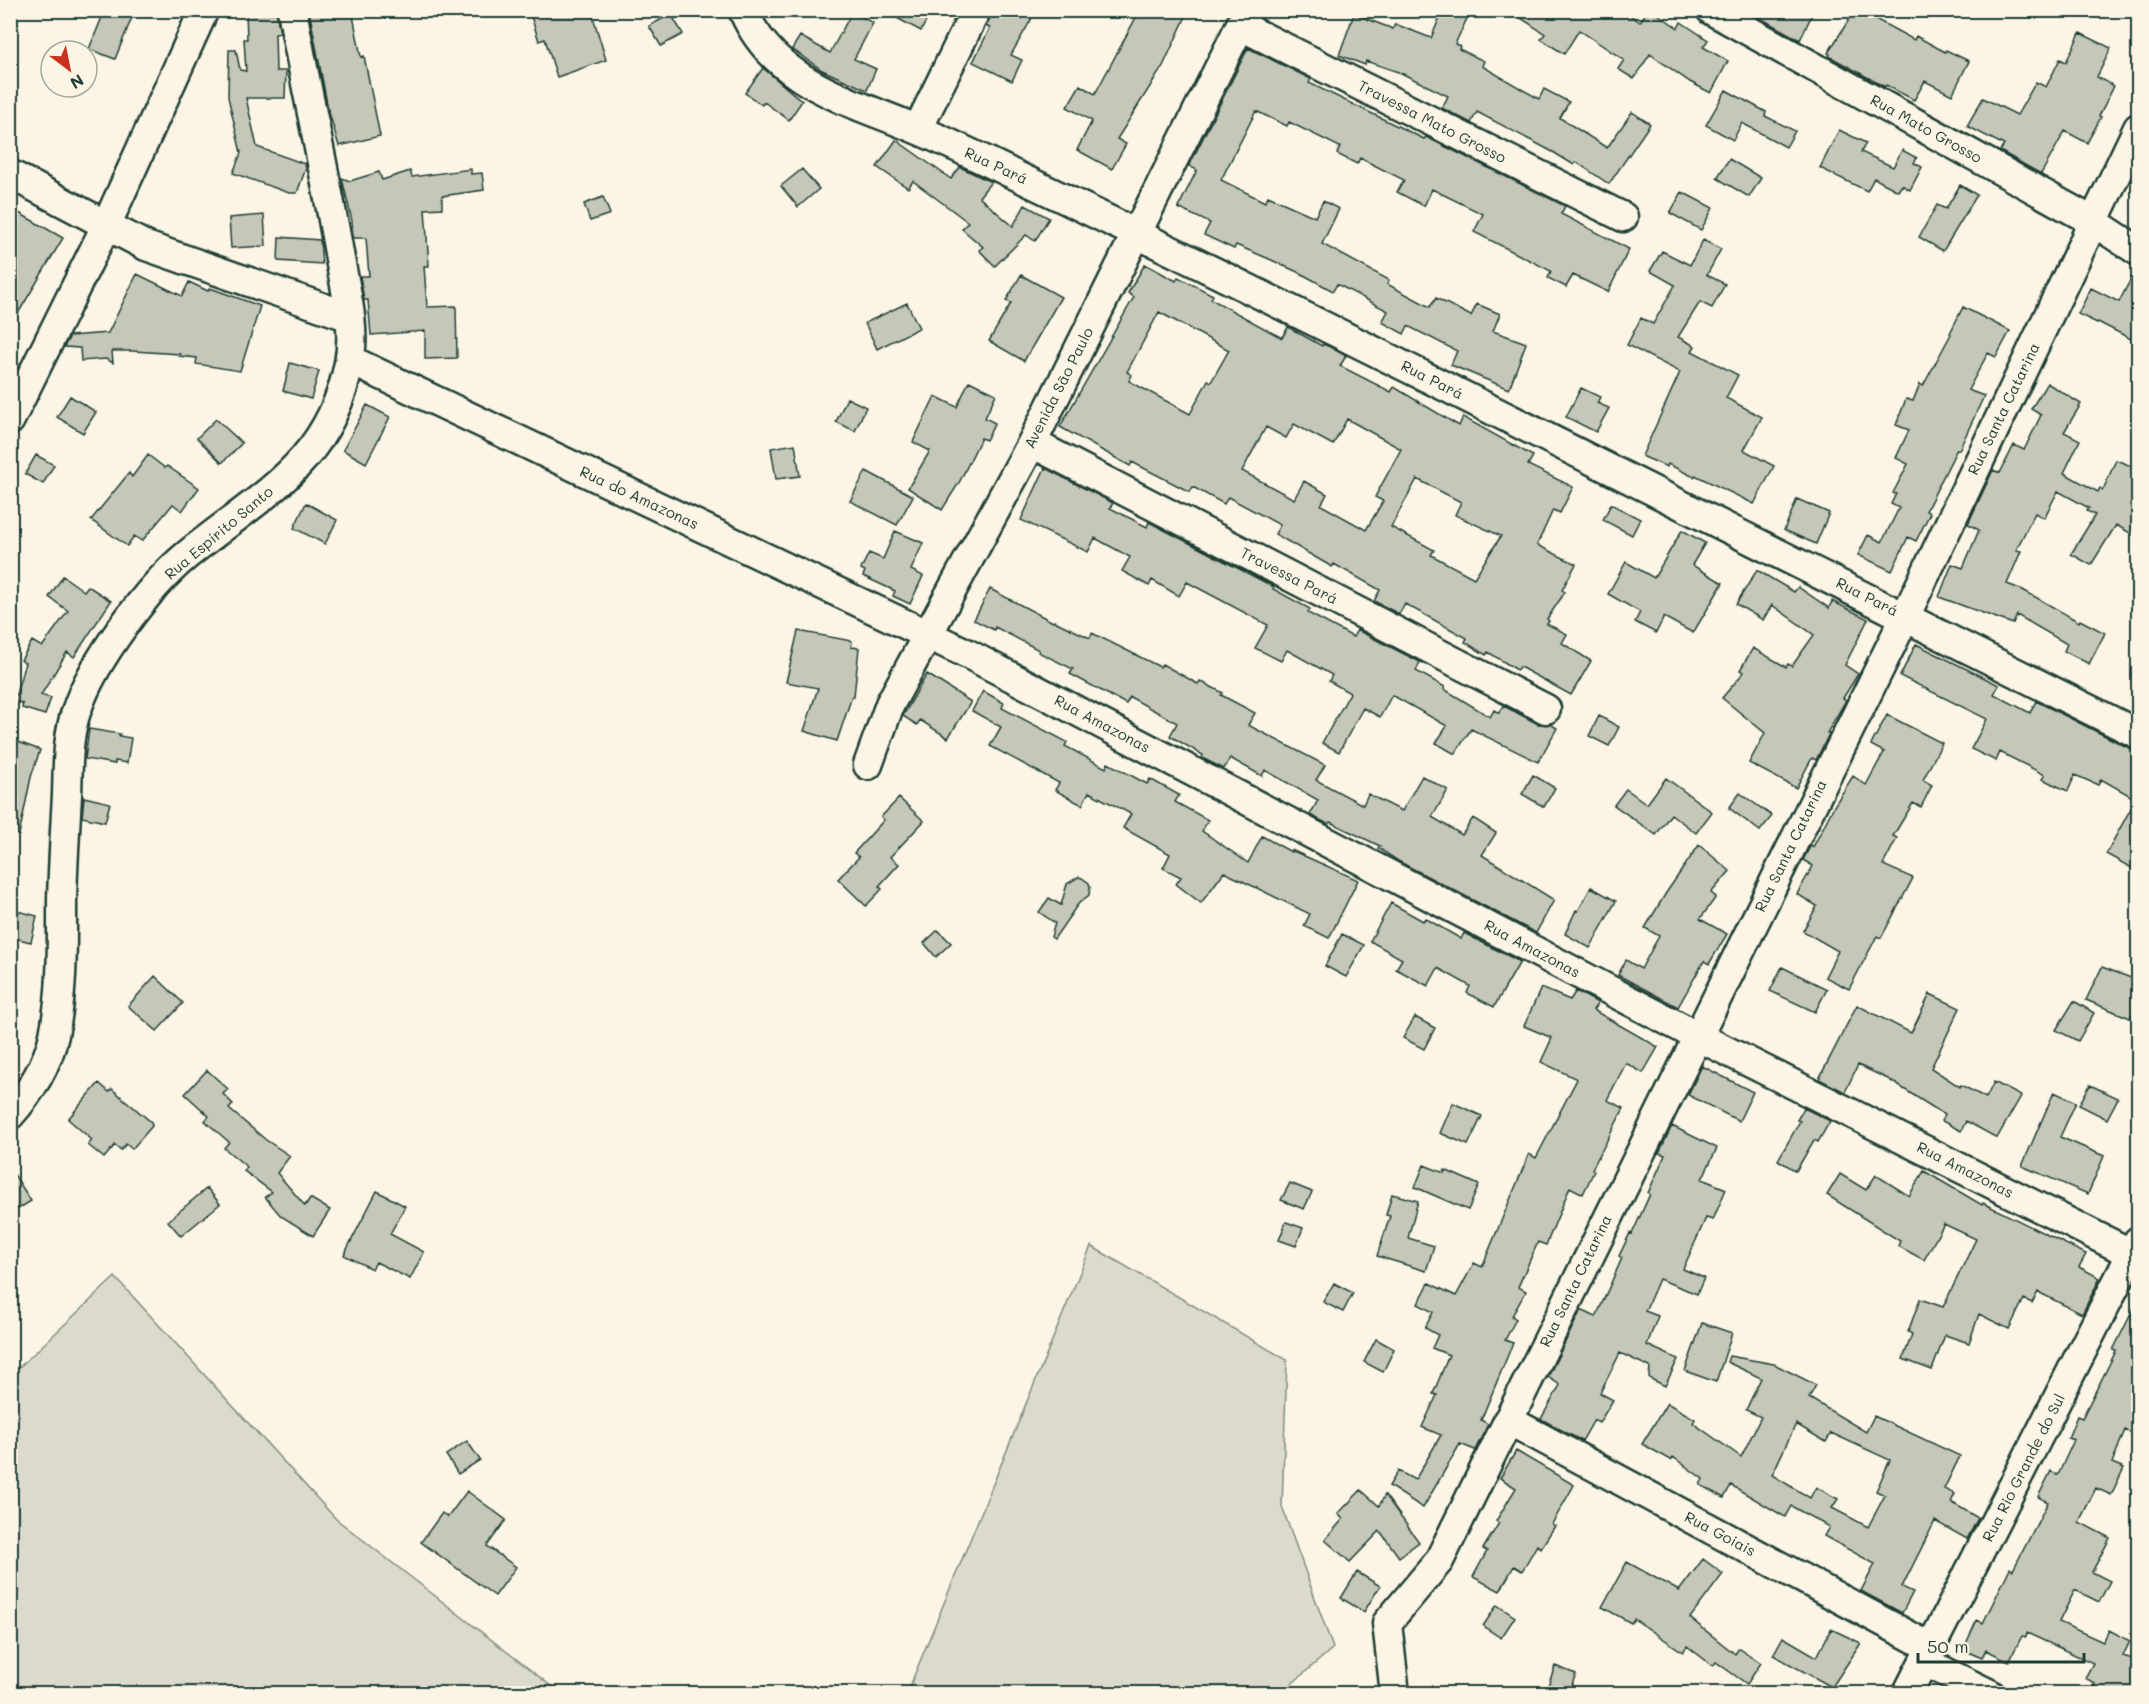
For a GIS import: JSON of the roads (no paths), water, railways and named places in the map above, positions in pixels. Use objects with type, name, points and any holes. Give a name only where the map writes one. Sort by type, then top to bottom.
[{"type":"street","points":[[10,420],[106,226],[204,10]]},
{"type":"street","name":"Rua Espírito Santo","points":[[10,1115],[40,1073],[54,1037],[62,977],[68,755],[76,710],[98,665],[147,594],[186,556],[236,519],[287,476],[319,441],[333,417],[350,360],[350,316],[332,208],[292,10]]},
{"type":"street","name":"Rua Pará","points":[[743,10],[757,37],[787,69],[845,100],[918,129],[1137,233],[2139,734]]},
{"type":"street","points":[[918,129],[976,10]]},
{"type":"street","name":"Rua Mato Grosso","points":[[1715,11],[2094,222],[2139,251]]},
{"type":"street","name":"Travessa Mato Grosso","points":[[1245,18],[1623,217]]},
{"type":"street","name":"Avenida São Paulo","points":[[868,765],[891,704],[1032,443],[1245,18]]},
{"type":"street","name":"Rua Santa Catarina","points":[[1395,1694],[1387,1623],[1439,1561],[1905,616],[2139,128]]},
{"type":"street","points":[[10,174],[146,246],[350,316]]},
{"type":"street","name":"Rua do Amazonas","points":[[350,360],[929,635]]},
{"type":"street","name":"Travessa Pará","points":[[1032,443],[1546,709]]},
{"type":"street","name":"Rua Amazonas","points":[[929,635],[1697,1036],[2136,1251]]},
{"type":"street","name":"Rua Rio Grande do Sul","points":[[1907,1694],[2136,1251]]},
{"type":"street","name":"Rua Goiais","points":[[1508,1420],[1929,1655],[1990,1694]]}]
